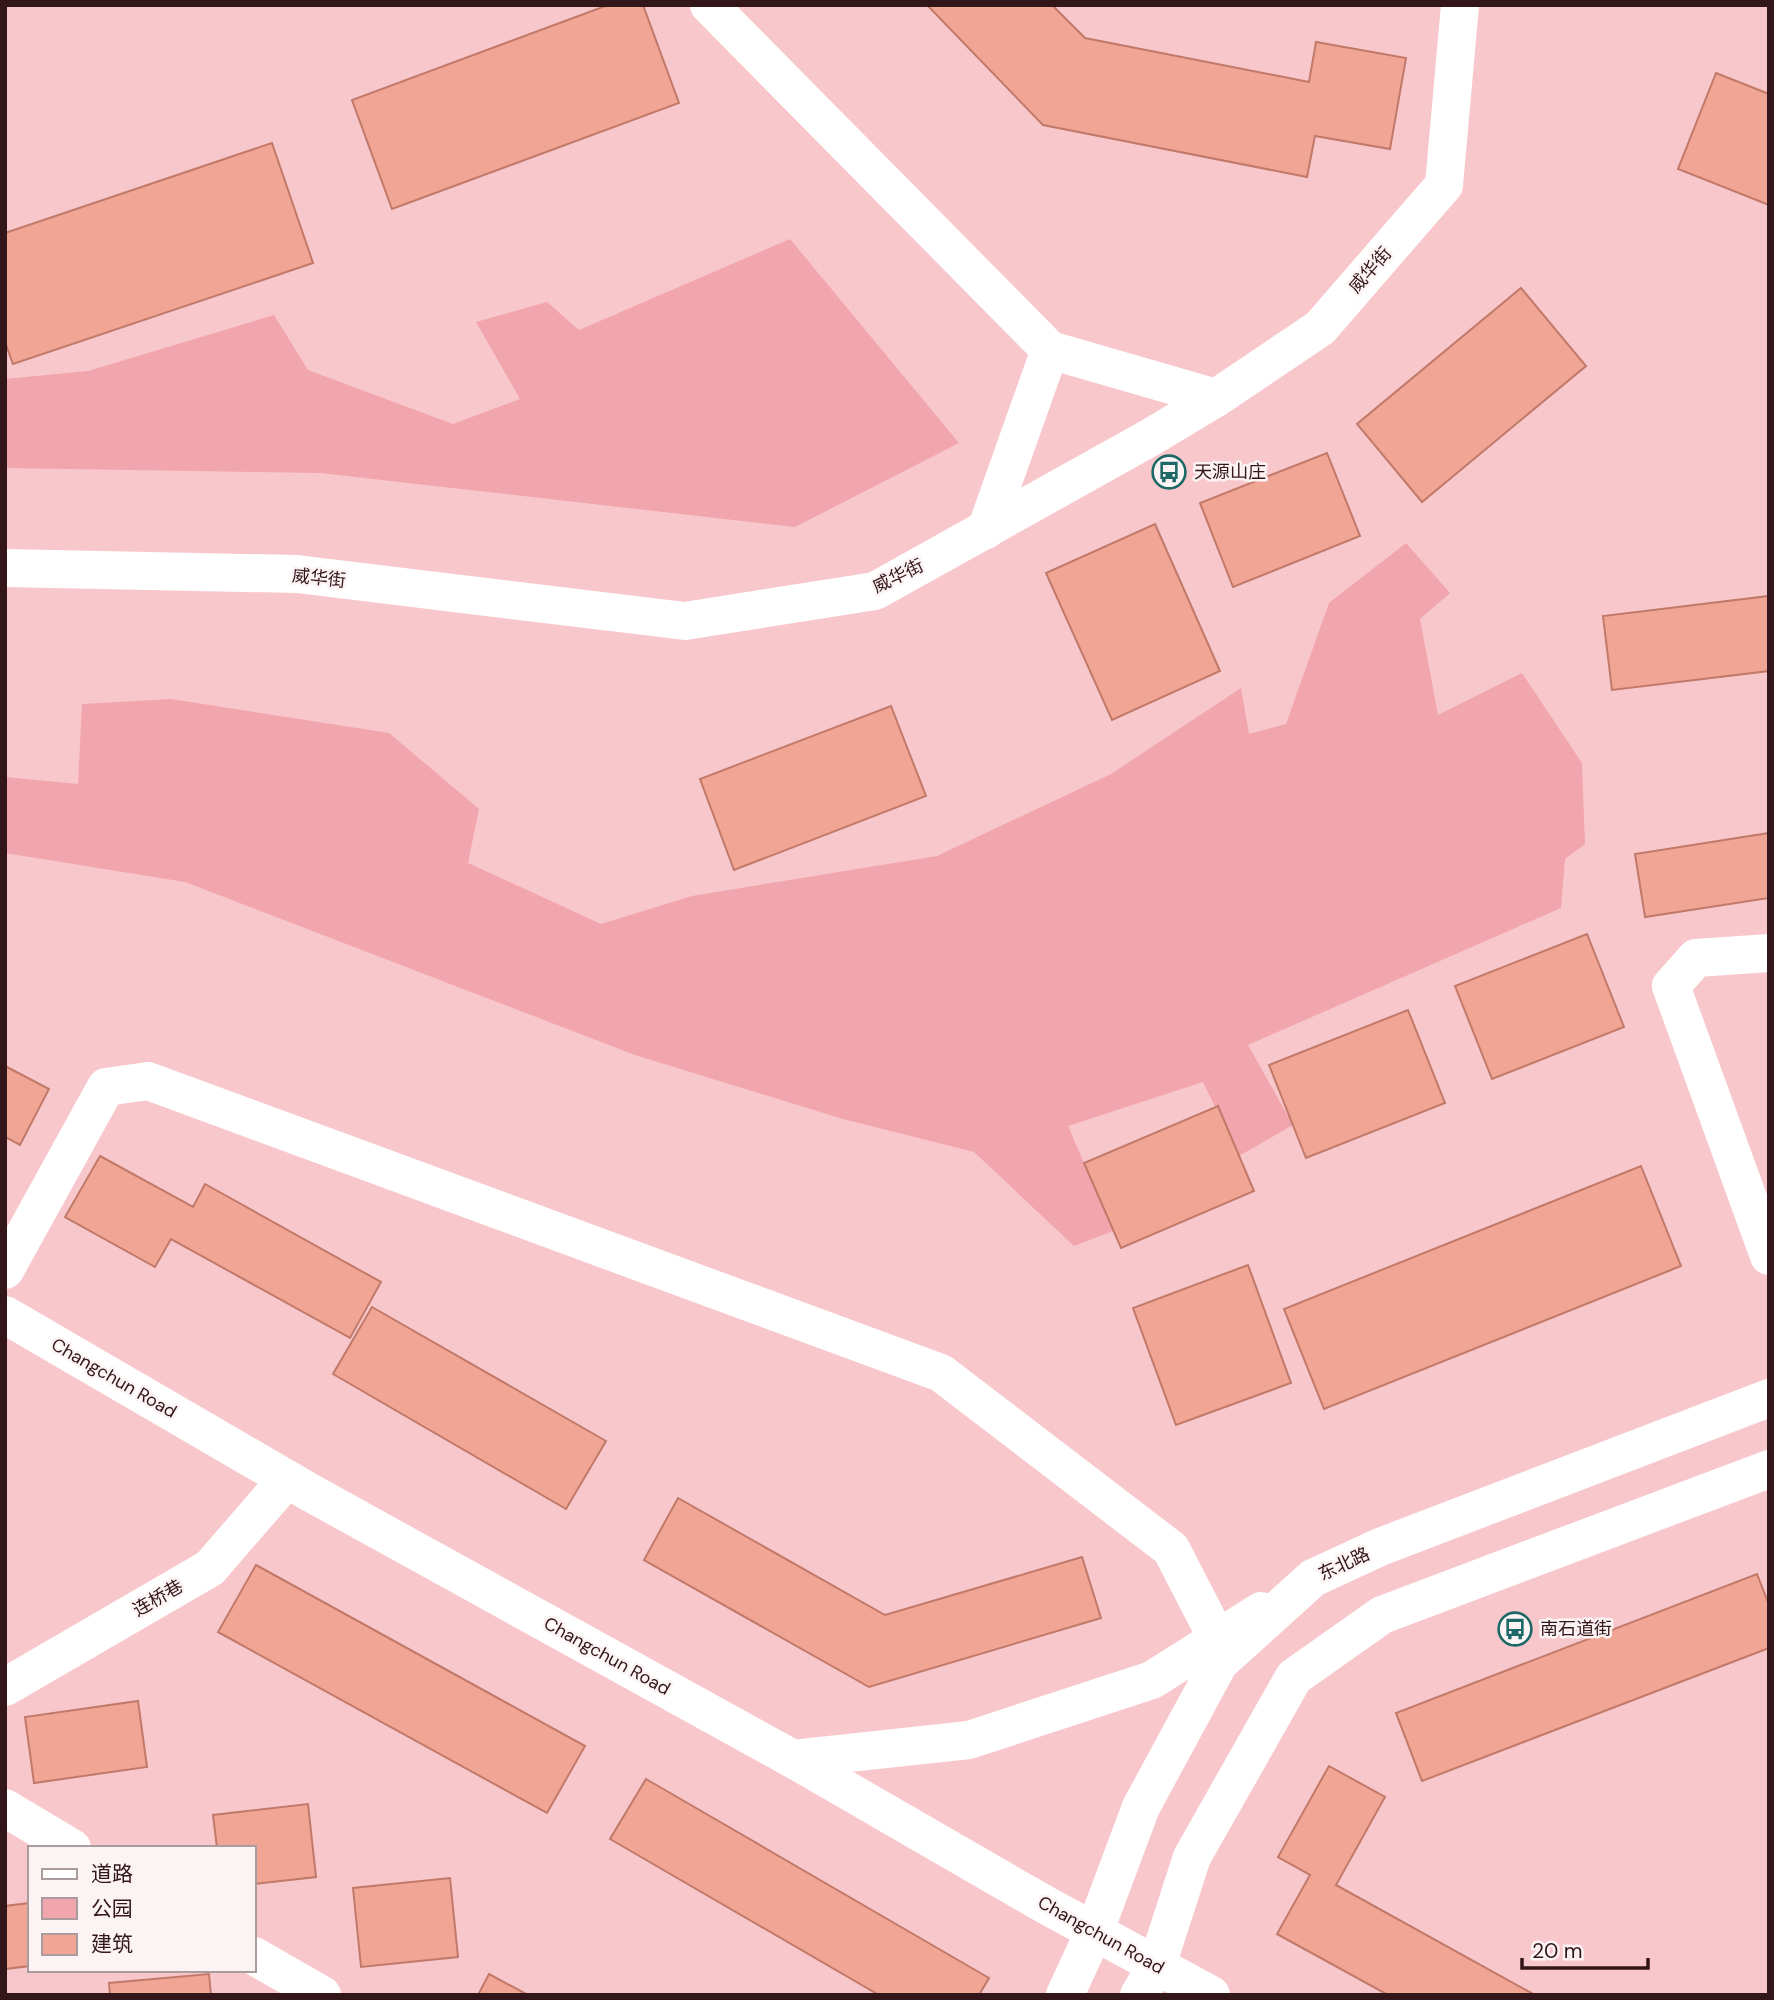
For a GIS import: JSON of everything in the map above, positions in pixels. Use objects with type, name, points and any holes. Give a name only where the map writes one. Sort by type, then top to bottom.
[{"type":"street","points":[[709,5],[1050,350],[1216,398]]},
{"type":"street","name":"威华街","points":[[5,568],[297,574],[685,621],[875,591],[1216,398],[1320,328],[1444,185],[1460,5]]},
{"type":"street","points":[[986,530],[1050,350]]},
{"type":"street","points":[[1769,953],[1696,958],[1671,986],[1769,1256]]},
{"type":"street","points":[[5,1270],[106,1087],[148,1080],[941,1373],[1171,1549],[1217,1638]]},
{"type":"street","name":"Changchun Road","points":[[5,1315],[287,1479],[793,1759],[1044,1904],[1096,1930],[1148,1980],[1211,1995]]},
{"type":"street","name":"东北路","points":[[1065,1995],[1096,1930],[1141,1807],[1219,1663],[1313,1578],[1380,1547],[1769,1398]]},
{"type":"street","points":[[1148,1980],[1192,1857],[1294,1677],[1382,1615],[1769,1469]]},
{"type":"street","name":"连桥巷","points":[[5,1687],[210,1568],[287,1479]]},
{"type":"street","points":[[793,1759],[969,1740],[1152,1680],[1313,1578]]},
{"type":"street","points":[[5,1808],[69,1846]]},
{"type":"street","points":[[256,1957],[322,1995]]},
{"type":"green space","points":[[790,239],[959,443],[795,527],[320,473],[5,468],[5,379],[88,371],[274,315],[308,370],[453,424],[520,399],[476,322],[547,302],[579,330]]},
{"type":"green space","points":[[1406,543],[1450,593],[1420,619],[1438,715],[1522,673],[1582,763],[1585,844],[1565,859],[1561,908],[1248,1045],[1293,1125],[1239,1156],[1203,1082],[1068,1126],[1113,1231],[1074,1246],[974,1152],[843,1119],[635,1055],[185,882],[5,853],[5,777],[78,784],[82,704],[171,699],[389,733],[479,809],[468,863],[601,924],[692,896],[937,856],[1111,774],[1241,688],[1249,734],[1286,724],[1329,603]]},
{"type":"building","points":[[608,5],[643,5],[679,103],[392,209],[352,100]]},
{"type":"building","points":[[927,5],[1052,5],[1085,38],[1309,82],[1316,42],[1406,58],[1390,149],[1315,136],[1307,177],[1043,125]]},
{"type":"building","points":[[1716,73],[1769,94],[1769,205],[1678,169]]},
{"type":"building","points":[[272,143],[313,263],[13,364],[5,342],[5,233]]},
{"type":"building","points":[[1521,288],[1586,366],[1422,502],[1357,424]]},
{"type":"building","points":[[1327,453],[1360,536],[1233,587],[1200,503]]},
{"type":"building","points":[[1155,524],[1220,671],[1112,720],[1046,573]]},
{"type":"building","points":[[1769,596],[1769,671],[1612,690],[1603,616]]},
{"type":"building","points":[[891,706],[926,796],[734,870],[700,779]]},
{"type":"building","points":[[1769,833],[1769,898],[1645,917],[1635,854]]},
{"type":"building","points":[[1587,934],[1624,1027],[1492,1079],[1455,986]]},
{"type":"building","points":[[1408,1010],[1445,1103],[1306,1158],[1269,1065]]},
{"type":"building","points":[[5,1066],[49,1089],[20,1145],[5,1137]]},
{"type":"building","points":[[1218,1106],[1254,1191],[1121,1248],[1084,1163]]},
{"type":"building","points":[[100,1156],[193,1207],[205,1184],[381,1282],[350,1338],[171,1239],[155,1267],[65,1217]]},
{"type":"building","points":[[1641,1166],[1681,1266],[1324,1409],[1284,1309]]},
{"type":"building","points":[[1248,1265],[1291,1383],[1176,1425],[1133,1308]]},
{"type":"building","points":[[372,1307],[606,1441],[566,1509],[333,1374]]},
{"type":"building","points":[[678,1498],[885,1615],[1082,1557],[1101,1618],[869,1687],[644,1560]]},
{"type":"building","points":[[256,1565],[585,1746],[547,1813],[218,1632]]},
{"type":"building","points":[[1757,1574],[1769,1605],[1769,1648],[1422,1781],[1396,1713]]},
{"type":"building","points":[[138,1701],[147,1767],[34,1783],[25,1717]]},
{"type":"building","points":[[1329,1766],[1385,1797],[1336,1885],[1535,1995],[1388,1995],[1277,1934],[1310,1875],[1278,1857]]},
{"type":"building","points":[[646,1779],[989,1978],[979,1995],[879,1995],[610,1839]]},
{"type":"building","points":[[308,1804],[316,1877],[256,1884],[256,1846],[217,1846],[213,1815]]},
{"type":"building","points":[[450,1878],[458,1957],[361,1967],[353,1888]]},
{"type":"building","points":[[28,1903],[28,1966],[5,1969],[5,1906]]},
{"type":"building","points":[[209,1974],[211,1995],[110,1995],[109,1983]]},
{"type":"building","points":[[489,1974],[528,1995],[478,1995]]},
{"type":"place","name":"天源山庄","points":[[1169,472]]},
{"type":"place","name":"南石道街","points":[[1515,1629]]}]
